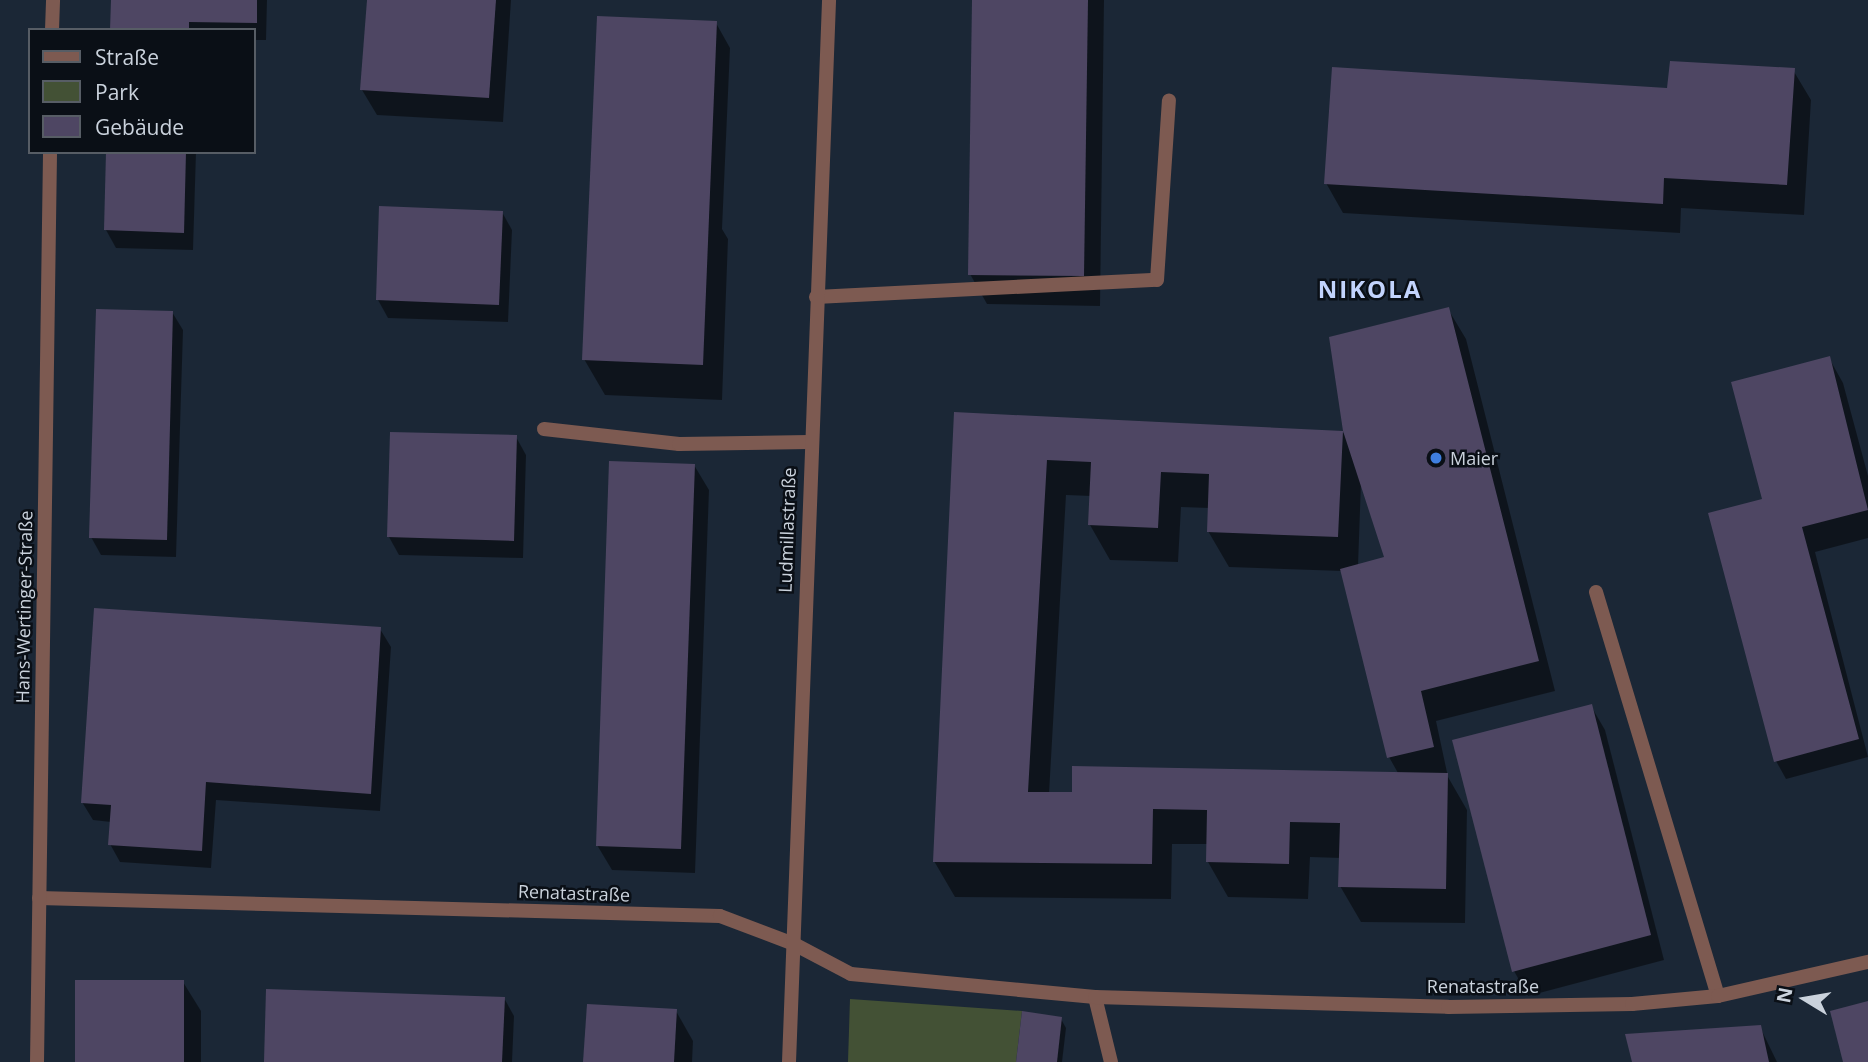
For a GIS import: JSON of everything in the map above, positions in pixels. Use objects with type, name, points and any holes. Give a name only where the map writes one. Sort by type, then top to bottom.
[{"type":"street","points":[[52,0],[52,28]]},
{"type":"street","name":"Ludmillastraße","points":[[789,1062],[809,442],[829,0]]},
{"type":"street","points":[[816,297],[1157,280],[1169,100]]},
{"type":"street","name":"Hans-Wertinger-Straße","points":[[37,1062],[50,154]]},
{"type":"street","points":[[544,429],[679,444],[809,442]]},
{"type":"street","points":[[1596,592],[1718,996]]},
{"type":"street","name":"Renatastraße","points":[[39,898],[720,916],[794,944],[851,974],[1095,997],[1448,1007],[1632,1004],[1718,996],[1868,962]]},
{"type":"street","points":[[1095,997],[1111,1062]]},
{"type":"green space","points":[[850,999],[1022,1011],[1016,1062],[848,1062]]},
{"type":"building","points":[[111,0],[257,0],[257,23],[189,22],[189,28],[110,28]]},
{"type":"building","points":[[367,0],[496,0],[489,98],[360,90]]},
{"type":"building","points":[[972,0],[1088,0],[1084,276],[968,275]]},
{"type":"building","points":[[597,16],[717,21],[703,365],[582,360]]},
{"type":"building","points":[[1670,61],[1795,68],[1787,185],[1664,178],[1663,204],[1324,184],[1332,67],[1667,88]]},
{"type":"building","points":[[106,154],[186,154],[184,233],[104,230]]},
{"type":"building","points":[[379,206],[503,211],[499,305],[376,300]]},
{"type":"building","points":[[1449,307],[1539,661],[1421,691],[1434,747],[1387,758],[1340,569],[1384,557],[1343,431],[1329,337]]},
{"type":"building","points":[[96,309],[173,311],[167,540],[89,538]]},
{"type":"building","points":[[1830,356],[1868,510],[1802,527],[1859,739],[1774,762],[1708,513],[1762,499],[1731,382]]},
{"type":"building","points":[[954,412],[1343,431],[1338,537],[1207,532],[1209,474],[1161,472],[1158,528],[1088,525],[1091,462],[1047,460],[1028,792],[1072,792],[1072,766],[1448,773],[1446,889],[1338,887],[1340,823],[1290,822],[1289,864],[1206,862],[1207,810],[1153,809],[1152,864],[933,862]]},
{"type":"building","points":[[390,432],[517,435],[514,541],[387,537]]},
{"type":"building","points":[[609,461],[695,464],[681,849],[596,846]]},
{"type":"building","points":[[94,608],[381,627],[371,794],[206,782],[202,851],[108,845],[111,805],[81,803]]},
{"type":"building","points":[[1592,704],[1651,935],[1512,972],[1452,740]]},
{"type":"building","points":[[75,980],[184,980],[184,1062],[75,1062]]},
{"type":"building","points":[[266,989],[505,997],[502,1062],[264,1062]]},
{"type":"building","points":[[1868,1001],[1868,1062],[1843,1062],[1830,1011]]},
{"type":"building","points":[[587,1004],[677,1009],[674,1062],[583,1062]]},
{"type":"building","points":[[1022,1011],[1062,1017],[1057,1062],[1016,1062]]},
{"type":"building","points":[[1761,1025],[1769,1062],[1632,1062],[1625,1034]]},
{"type":"place","name":"Maier","points":[[1436,458]]},
{"type":"district","name":"NIKOLA","points":[[1370,289]]}]
